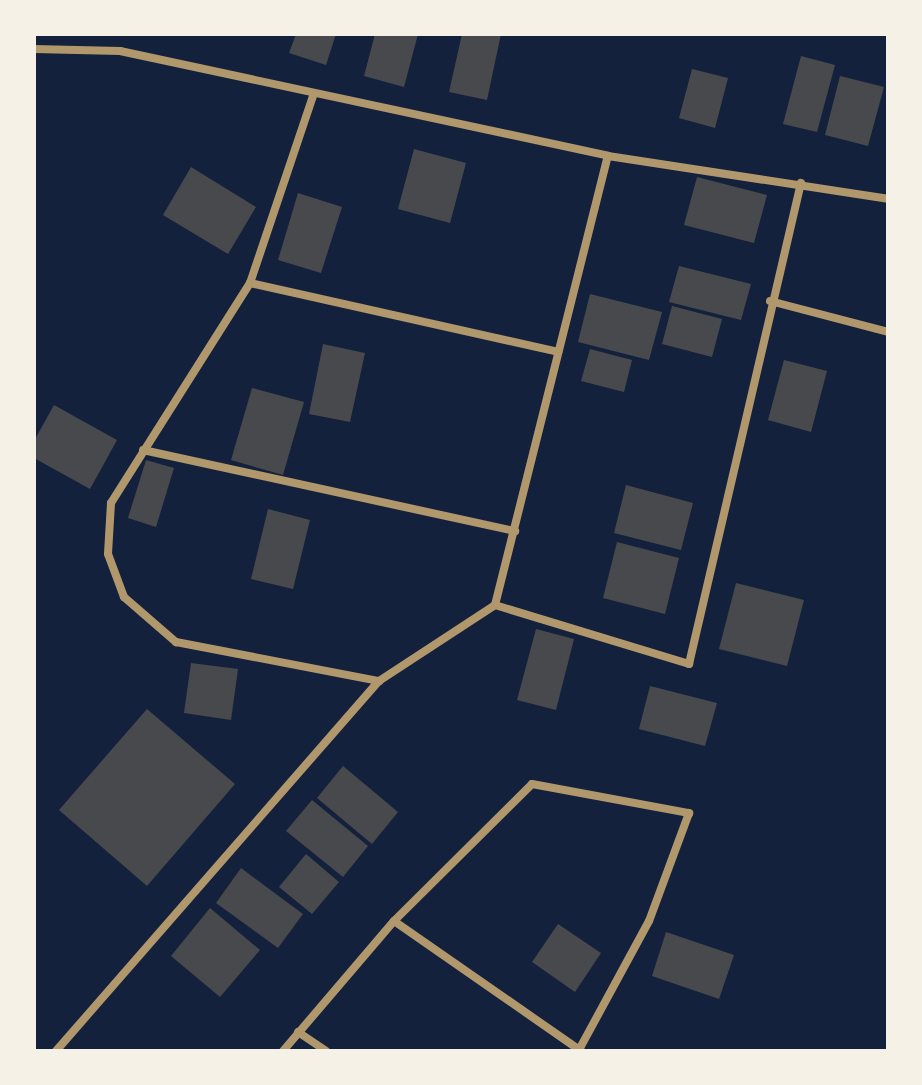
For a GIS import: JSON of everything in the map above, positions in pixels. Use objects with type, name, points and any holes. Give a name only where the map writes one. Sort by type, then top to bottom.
[{"type":"street","points":[[34,49],[120,51],[608,156],[801,183],[888,199]]},
{"type":"street","points":[[314,93],[250,283],[111,503],[108,554],[124,597],[176,642],[379,681]]},
{"type":"street","points":[[56,1051],[379,681],[495,605],[608,156]]},
{"type":"street","points":[[495,605],[689,664],[770,301],[801,183]]},
{"type":"street","points":[[250,283],[558,352]]},
{"type":"street","points":[[770,301],[888,332]]},
{"type":"street","points":[[143,450],[515,531]]},
{"type":"street","points":[[283,1051],[394,921],[532,784],[689,813],[649,921],[580,1050],[394,921]]},
{"type":"street","points":[[298,1032],[326,1051]]},
{"type":"building","points":[[296,34],[336,34],[326,65],[289,53]]},
{"type":"building","points":[[375,34],[418,34],[404,87],[364,76]]},
{"type":"building","points":[[462,34],[501,34],[487,100],[449,92]]},
{"type":"building","points":[[801,56],[835,65],[817,132],[783,124]]},
{"type":"building","points":[[692,69],[728,78],[715,128],[679,118]]},
{"type":"building","points":[[840,76],[884,87],[868,146],[825,135]]},
{"type":"building","points":[[414,149],[466,163],[450,223],[398,209]]},
{"type":"building","points":[[191,167],[256,207],[228,254],[163,215]]},
{"type":"building","points":[[697,177],[767,195],[754,243],[684,225]]},
{"type":"building","points":[[298,193],[342,207],[321,273],[278,260]]},
{"type":"building","points":[[679,266],[751,284],[741,320],[669,302]]},
{"type":"building","points":[[590,294],[662,312],[649,360],[578,342]]},
{"type":"building","points":[[672,306],[722,319],[712,357],[662,344]]},
{"type":"building","points":[[323,344],[365,353],[350,422],[309,414]]},
{"type":"building","points":[[590,349],[632,360],[624,392],[581,381]]},
{"type":"building","points":[[784,360],[827,371],[811,432],[768,420]]},
{"type":"building","points":[[252,388],[304,402],[283,475],[231,460]]},
{"type":"building","points":[[54,405],[117,440],[90,489],[34,458],[34,441]]},
{"type":"building","points":[[146,460],[174,468],[156,527],[128,518]]},
{"type":"building","points":[[626,485],[693,503],[681,550],[614,533]]},
{"type":"building","points":[[268,509],[310,520],[293,589],[251,579]]},
{"type":"building","points":[[617,542],[679,558],[665,614],[603,598]]},
{"type":"building","points":[[736,583],[804,600],[787,666],[719,649]]},
{"type":"building","points":[[536,629],[574,639],[556,710],[517,700]]},
{"type":"building","points":[[191,663],[238,669],[231,720],[184,713]]},
{"type":"building","points":[[650,686],[717,703],[705,746],[639,729]]},
{"type":"building","points":[[147,709],[235,784],[147,886],[59,810]]},
{"type":"building","points":[[343,766],[398,812],[372,844],[317,798]]},
{"type":"building","points":[[312,800],[368,846],[343,877],[286,831]]},
{"type":"building","points":[[306,854],[339,882],[312,914],[279,887]]},
{"type":"building","points":[[241,868],[303,914],[278,948],[216,903]]},
{"type":"building","points":[[210,908],[260,950],[220,997],[171,956]]},
{"type":"building","points":[[558,924],[601,953],[575,992],[532,962]]},
{"type":"building","points":[[666,932],[734,955],[719,999],[652,976]]}]
